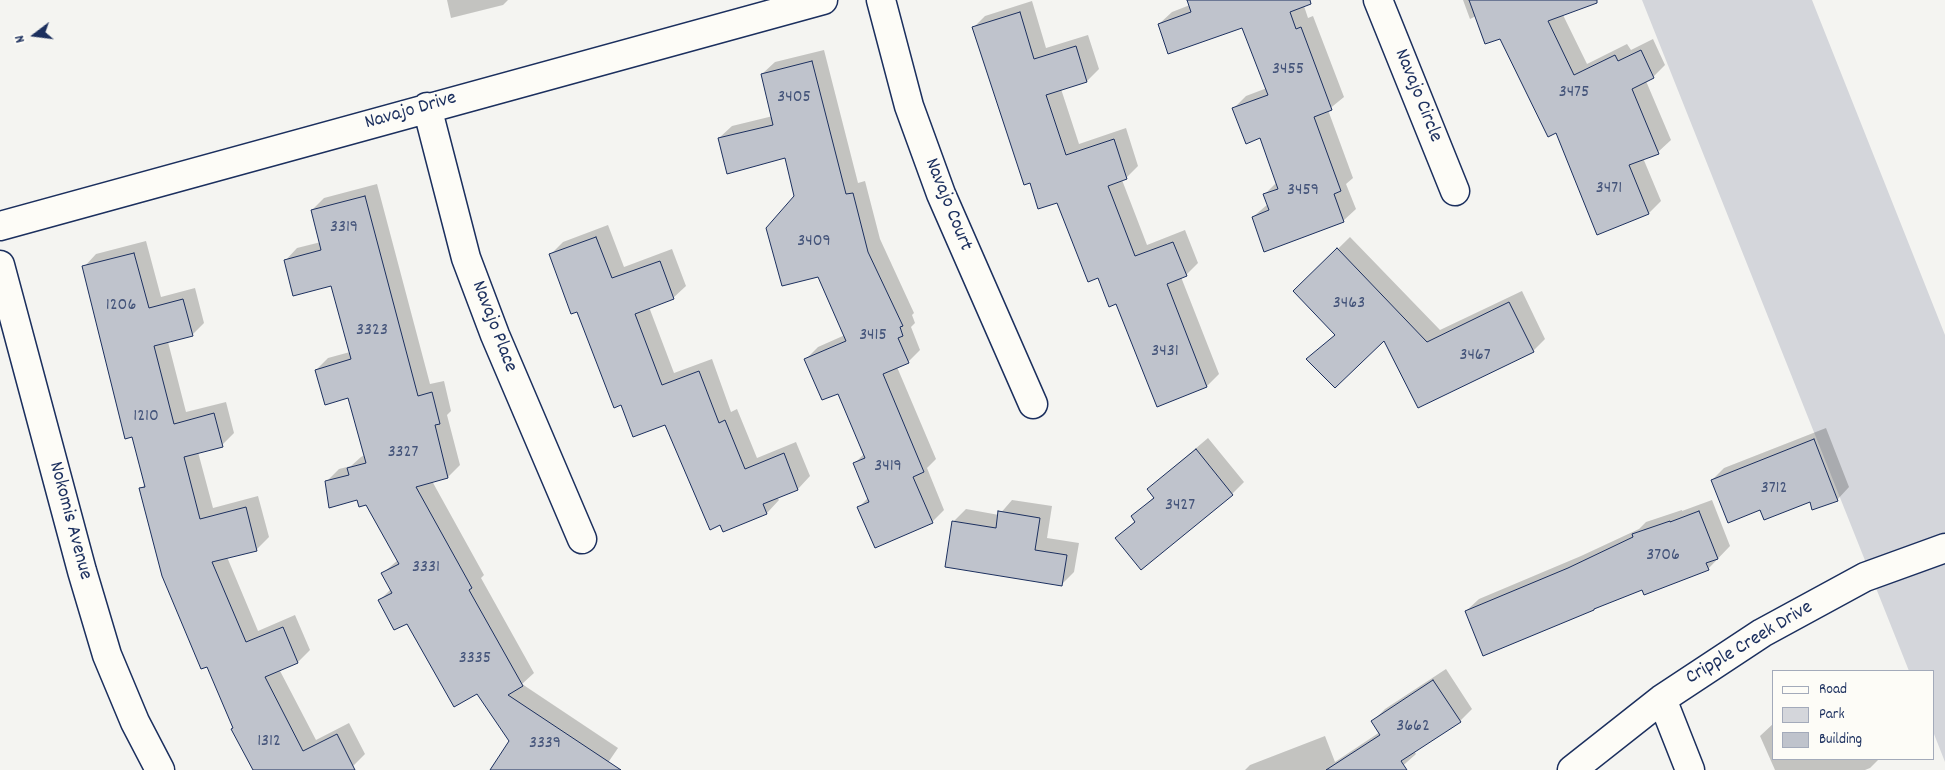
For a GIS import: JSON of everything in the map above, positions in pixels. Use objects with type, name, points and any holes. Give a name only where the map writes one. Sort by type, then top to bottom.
[{"type":"street","name":"Navajo Drive","points":[[0,226],[823,0]]},
{"type":"street","name":"Navajo Court","points":[[881,0],[910,106],[940,194],[1033,404]]},
{"type":"street","name":"Navajo Circle","points":[[1378,0],[1455,191]]},
{"type":"street","name":"Navajo Place","points":[[427,108],[466,258],[494,335],[582,539]]},
{"type":"street","name":"Nokomis Avenue","points":[[0,265],[79,562],[107,655],[135,722],[160,770]]},
{"type":"street","name":"Cripple Creek Drive","points":[[1572,770],[1662,699],[1762,633],[1865,577],[1945,548]]},
{"type":"street","points":[[1662,699],[1690,770]]},
{"type":"green space","points":[[1642,0],[1812,0],[1945,335],[1945,762],[1935,737],[1935,670],[1909,670]]},
{"type":"building","points":[[1187,0],[1310,0],[1311,4],[1290,12],[1296,29],[1301,27],[1332,110],[1314,117],[1341,191],[1334,194],[1344,222],[1264,252],[1252,217],[1269,210],[1263,194],[1278,189],[1260,138],[1246,144],[1232,108],[1268,95],[1242,28],[1168,54],[1158,24],[1191,12]]},
{"type":"building","points":[[1469,0],[1597,0],[1597,3],[1548,21],[1574,75],[1615,55],[1618,61],[1641,50],[1654,78],[1632,89],[1659,154],[1629,165],[1649,214],[1597,235],[1556,133],[1548,137],[1500,39],[1485,44]]},
{"type":"building","points":[[1020,12],[1034,59],[1076,46],[1087,82],[1046,95],[1066,155],[1114,139],[1127,179],[1108,186],[1135,256],[1173,242],[1187,276],[1167,284],[1207,387],[1157,407],[1116,304],[1109,307],[1098,278],[1088,282],[1057,203],[1038,209],[1030,183],[1024,185],[972,27]]},
{"type":"building","points":[[812,61],[846,194],[853,193],[868,252],[903,326],[900,327],[903,336],[898,338],[909,363],[883,374],[924,472],[913,477],[933,523],[875,548],[857,507],[869,502],[853,463],[865,458],[838,394],[822,400],[804,359],[846,341],[818,277],[782,286],[766,228],[794,196],[785,158],[727,174],[718,138],[773,125],[761,74]]},
{"type":"building","points":[[365,196],[418,396],[432,392],[440,424],[435,425],[448,478],[416,487],[472,588],[469,590],[523,686],[508,695],[621,770],[490,770],[509,741],[477,694],[454,707],[407,624],[394,630],[378,600],[392,593],[381,573],[399,564],[366,505],[359,507],[357,500],[329,508],[325,481],[349,475],[347,468],[366,463],[348,398],[325,405],[315,370],[351,359],[331,286],[293,296],[284,260],[321,250],[311,210]]},
{"type":"building","points":[[596,237],[612,278],[660,261],[674,299],[635,314],[662,385],[699,371],[719,423],[725,420],[745,469],[784,453],[798,490],[763,504],[767,514],[723,532],[720,525],[710,530],[665,425],[633,437],[621,405],[614,408],[577,312],[571,314],[549,254]]},
{"type":"building","points":[[1337,248],[1427,342],[1509,302],[1534,352],[1418,408],[1384,341],[1335,388],[1306,359],[1335,335],[1293,291]]},
{"type":"building","points":[[134,253],[149,308],[183,299],[193,336],[154,346],[174,424],[214,413],[223,447],[184,457],[200,519],[246,507],[257,551],[212,562],[246,642],[283,627],[298,663],[265,677],[303,751],[337,734],[355,770],[253,770],[231,729],[233,728],[207,667],[201,669],[162,576],[139,488],[145,487],[132,437],[125,439],[82,266]]},
{"type":"building","points":[[1814,439],[1838,501],[1812,510],[1810,502],[1764,520],[1760,510],[1728,523],[1711,480]]},
{"type":"building","points":[[1196,449],[1233,495],[1141,570],[1115,538],[1135,522],[1131,516],[1154,498],[1147,489]]},
{"type":"building","points":[[998,511],[1040,518],[1035,550],[1067,555],[1062,586],[945,567],[952,521],[996,528]]},
{"type":"building","points":[[1699,511],[1718,559],[1706,563],[1709,570],[1644,595],[1642,590],[1483,656],[1465,611],[1568,568],[1633,537],[1632,534]]},
{"type":"building","points":[[1433,680],[1461,722],[1401,761],[1407,770],[1326,770],[1380,735],[1371,721]]}]
